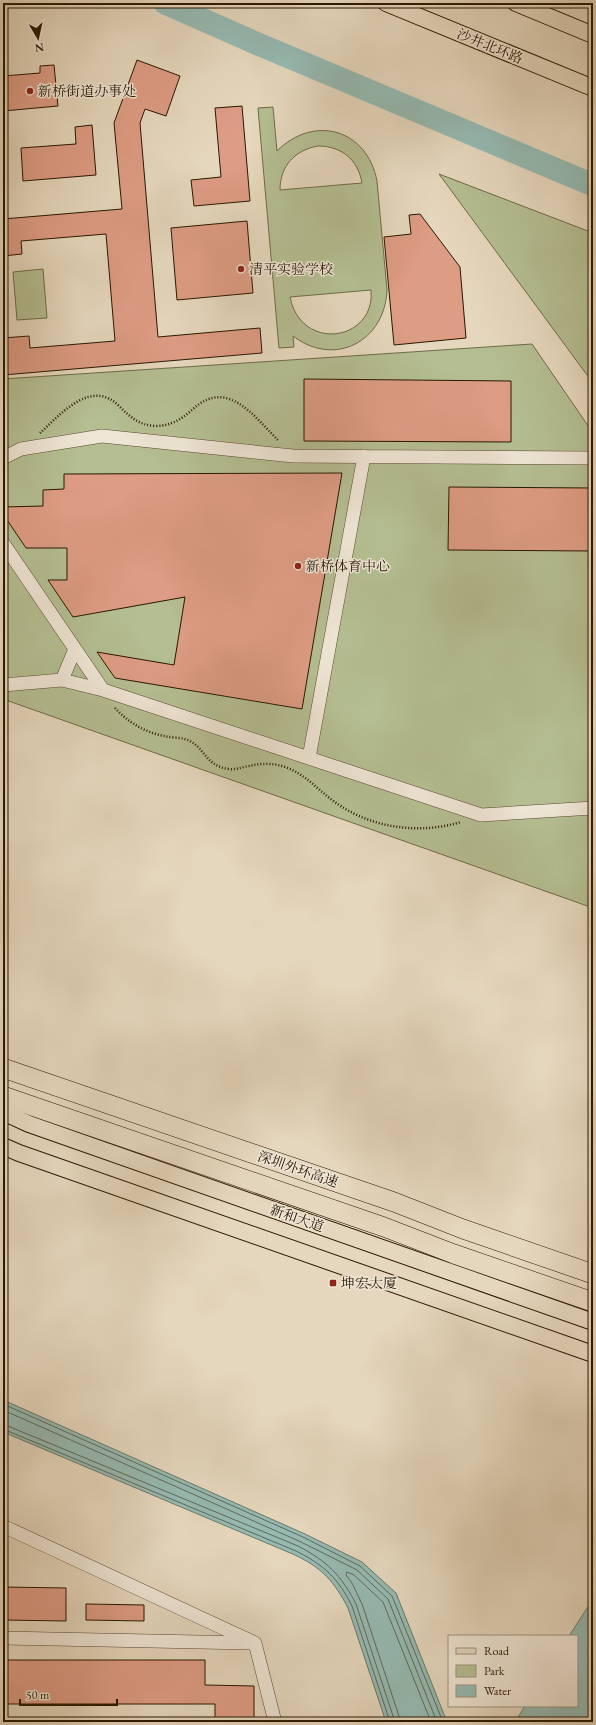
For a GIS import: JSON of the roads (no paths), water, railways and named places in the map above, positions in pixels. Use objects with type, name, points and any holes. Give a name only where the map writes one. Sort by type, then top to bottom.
[{"type":"highway","name":"深圳外环高速","points":[[3,1068],[394,1202],[463,1229],[593,1274]]},
{"type":"highway","name":"深圳外环高速","points":[[3,1096],[384,1227],[482,1264],[593,1302]]},
{"type":"main road","name":"沙井北环路","points":[[386,3],[593,88]]},
{"type":"main road","points":[[516,3],[593,35]]},
{"type":"main road","name":"新和大道","points":[[3,1112],[36,1127],[593,1322]]},
{"type":"main road","points":[[3,1146],[593,1354]]},
{"type":"street","points":[[3,458],[21,449],[102,436],[293,456],[593,458]]},
{"type":"street","points":[[309,758],[364,456]]},
{"type":"street","points":[[3,543],[102,690]]},
{"type":"street","points":[[62,680],[75,649]]},
{"type":"street","points":[[3,684],[62,680],[102,690],[481,815],[593,808]]},
{"type":"street","points":[[3,1526],[255,1643]]},
{"type":"street","points":[[3,1638],[255,1643]]},
{"type":"street","points":[[255,1643],[275,1722]]},
{"type":"water","points":[[3,1400],[305,1534],[362,1562],[396,1593],[447,1722],[386,1722],[348,1608],[338,1590],[320,1570],[295,1555],[3,1432]]},
{"type":"water","points":[[593,1599],[593,1722],[515,1722],[524,1707],[578,1707],[578,1635],[570,1635]]},
{"type":"waterway","points":[[165,3],[258,44],[593,185]]},
{"type":"place","name":"新桥街道办事处","points":[[30,91]]},
{"type":"place","name":"清平实验学校","points":[[241,269]]},
{"type":"place","name":"新桥体育中心","points":[[298,566]]},
{"type":"place","name":"坤宏大厦","points":[[333,1283]]}]
